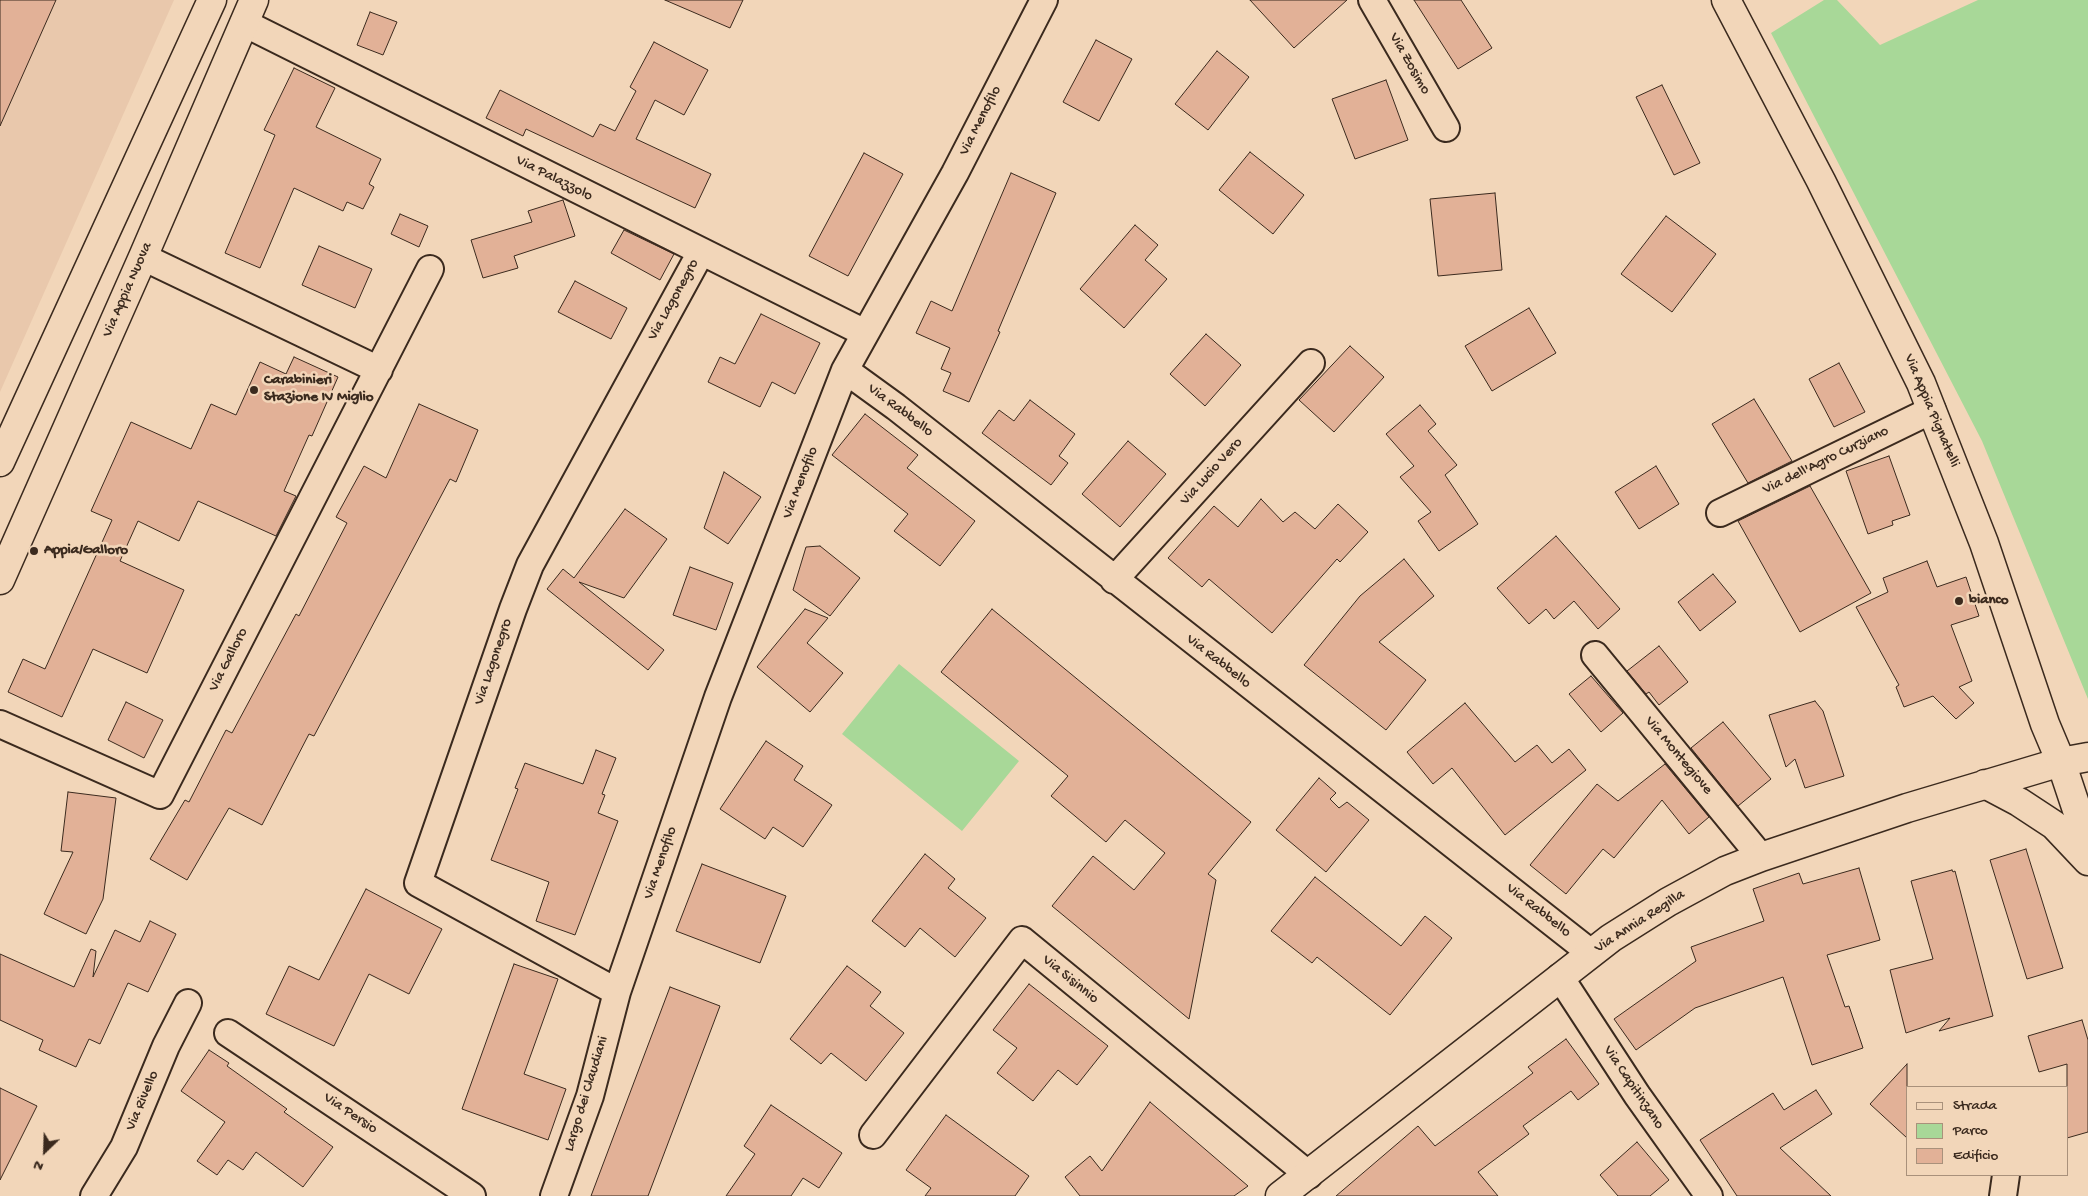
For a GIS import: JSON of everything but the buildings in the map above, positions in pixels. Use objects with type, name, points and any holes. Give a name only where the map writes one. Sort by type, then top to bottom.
[{"type":"main road","points":[[0,462],[212,0]]},
{"type":"main road","name":"Via Appia Pignatelli","points":[[1726,0],[1848,234],[1903,344],[1932,410],[1984,543],[2045,724],[2061,762],[2088,843]]},
{"type":"main road","name":"Via Appia Nuova","points":[[0,580],[143,257],[249,11]]},
{"type":"main road","name":"Via Annia Regilla","points":[[1280,1196],[1611,938],[1690,889],[1725,871],[1761,857],[1985,784],[2061,762],[2088,757]]},
{"type":"main road","points":[[1985,784],[2019,802],[2054,825],[2088,861]]},
{"type":"street","name":"Via Menofilo","points":[[617,992],[718,697],[845,370],[955,173],[1044,0]]},
{"type":"street","name":"Via Zosimo","points":[[1372,0],[1446,128]]},
{"type":"street","name":"Via Palazzolo","points":[[249,11],[701,252],[865,333]]},
{"type":"street","name":"Via Lagonegro","points":[[617,992],[418,883],[530,565],[701,252]]},
{"type":"street","points":[[143,257],[379,370]]},
{"type":"street","name":"Via Galloro","points":[[0,724],[160,795],[430,269]]},
{"type":"street","name":"Via Lucio Vero","points":[[1114,580],[1311,363]]},
{"type":"street","name":"Via Rabbello","points":[[845,370],[896,407],[1591,953]]},
{"type":"street","name":"Via dell'Agro Curziano","points":[[1720,513],[1932,410]]},
{"type":"street","name":"Via Montegiove","points":[[1595,655],[1761,857]]},
{"type":"street","name":"Via Sisinnio","points":[[873,1135],[1022,940],[1308,1175]]},
{"type":"street","name":"Via Capitinzano","points":[[1560,977],[1637,1095],[1709,1196]]},
{"type":"street","name":"Largo dei Claudiani","points":[[554,1196],[590,1096],[617,992]]},
{"type":"street","name":"Via Rivello","points":[[94,1196],[124,1147],[166,1046],[188,1003]]},
{"type":"street","name":"Via Persio","points":[[228,1033],[472,1196]]},
{"type":"street","points":[[2003,1196],[2006,1176]]},
{"type":"shaded area","points":[[0,0],[174,0],[0,392]]},
{"type":"green space","points":[[1824,0],[1837,0],[1880,45],[1978,0],[2088,0],[2088,699],[1982,441],[1771,33]]},
{"type":"green space","points":[[899,664],[1019,761],[962,831],[842,734]]},
{"type":"place","name":"Carabinieri Stazione IV Miglio","points":[[254,390]]},
{"type":"place","name":"Appia/Galloro","points":[[34,551]]},
{"type":"place","name":"bianco","points":[[1959,601]]}]
